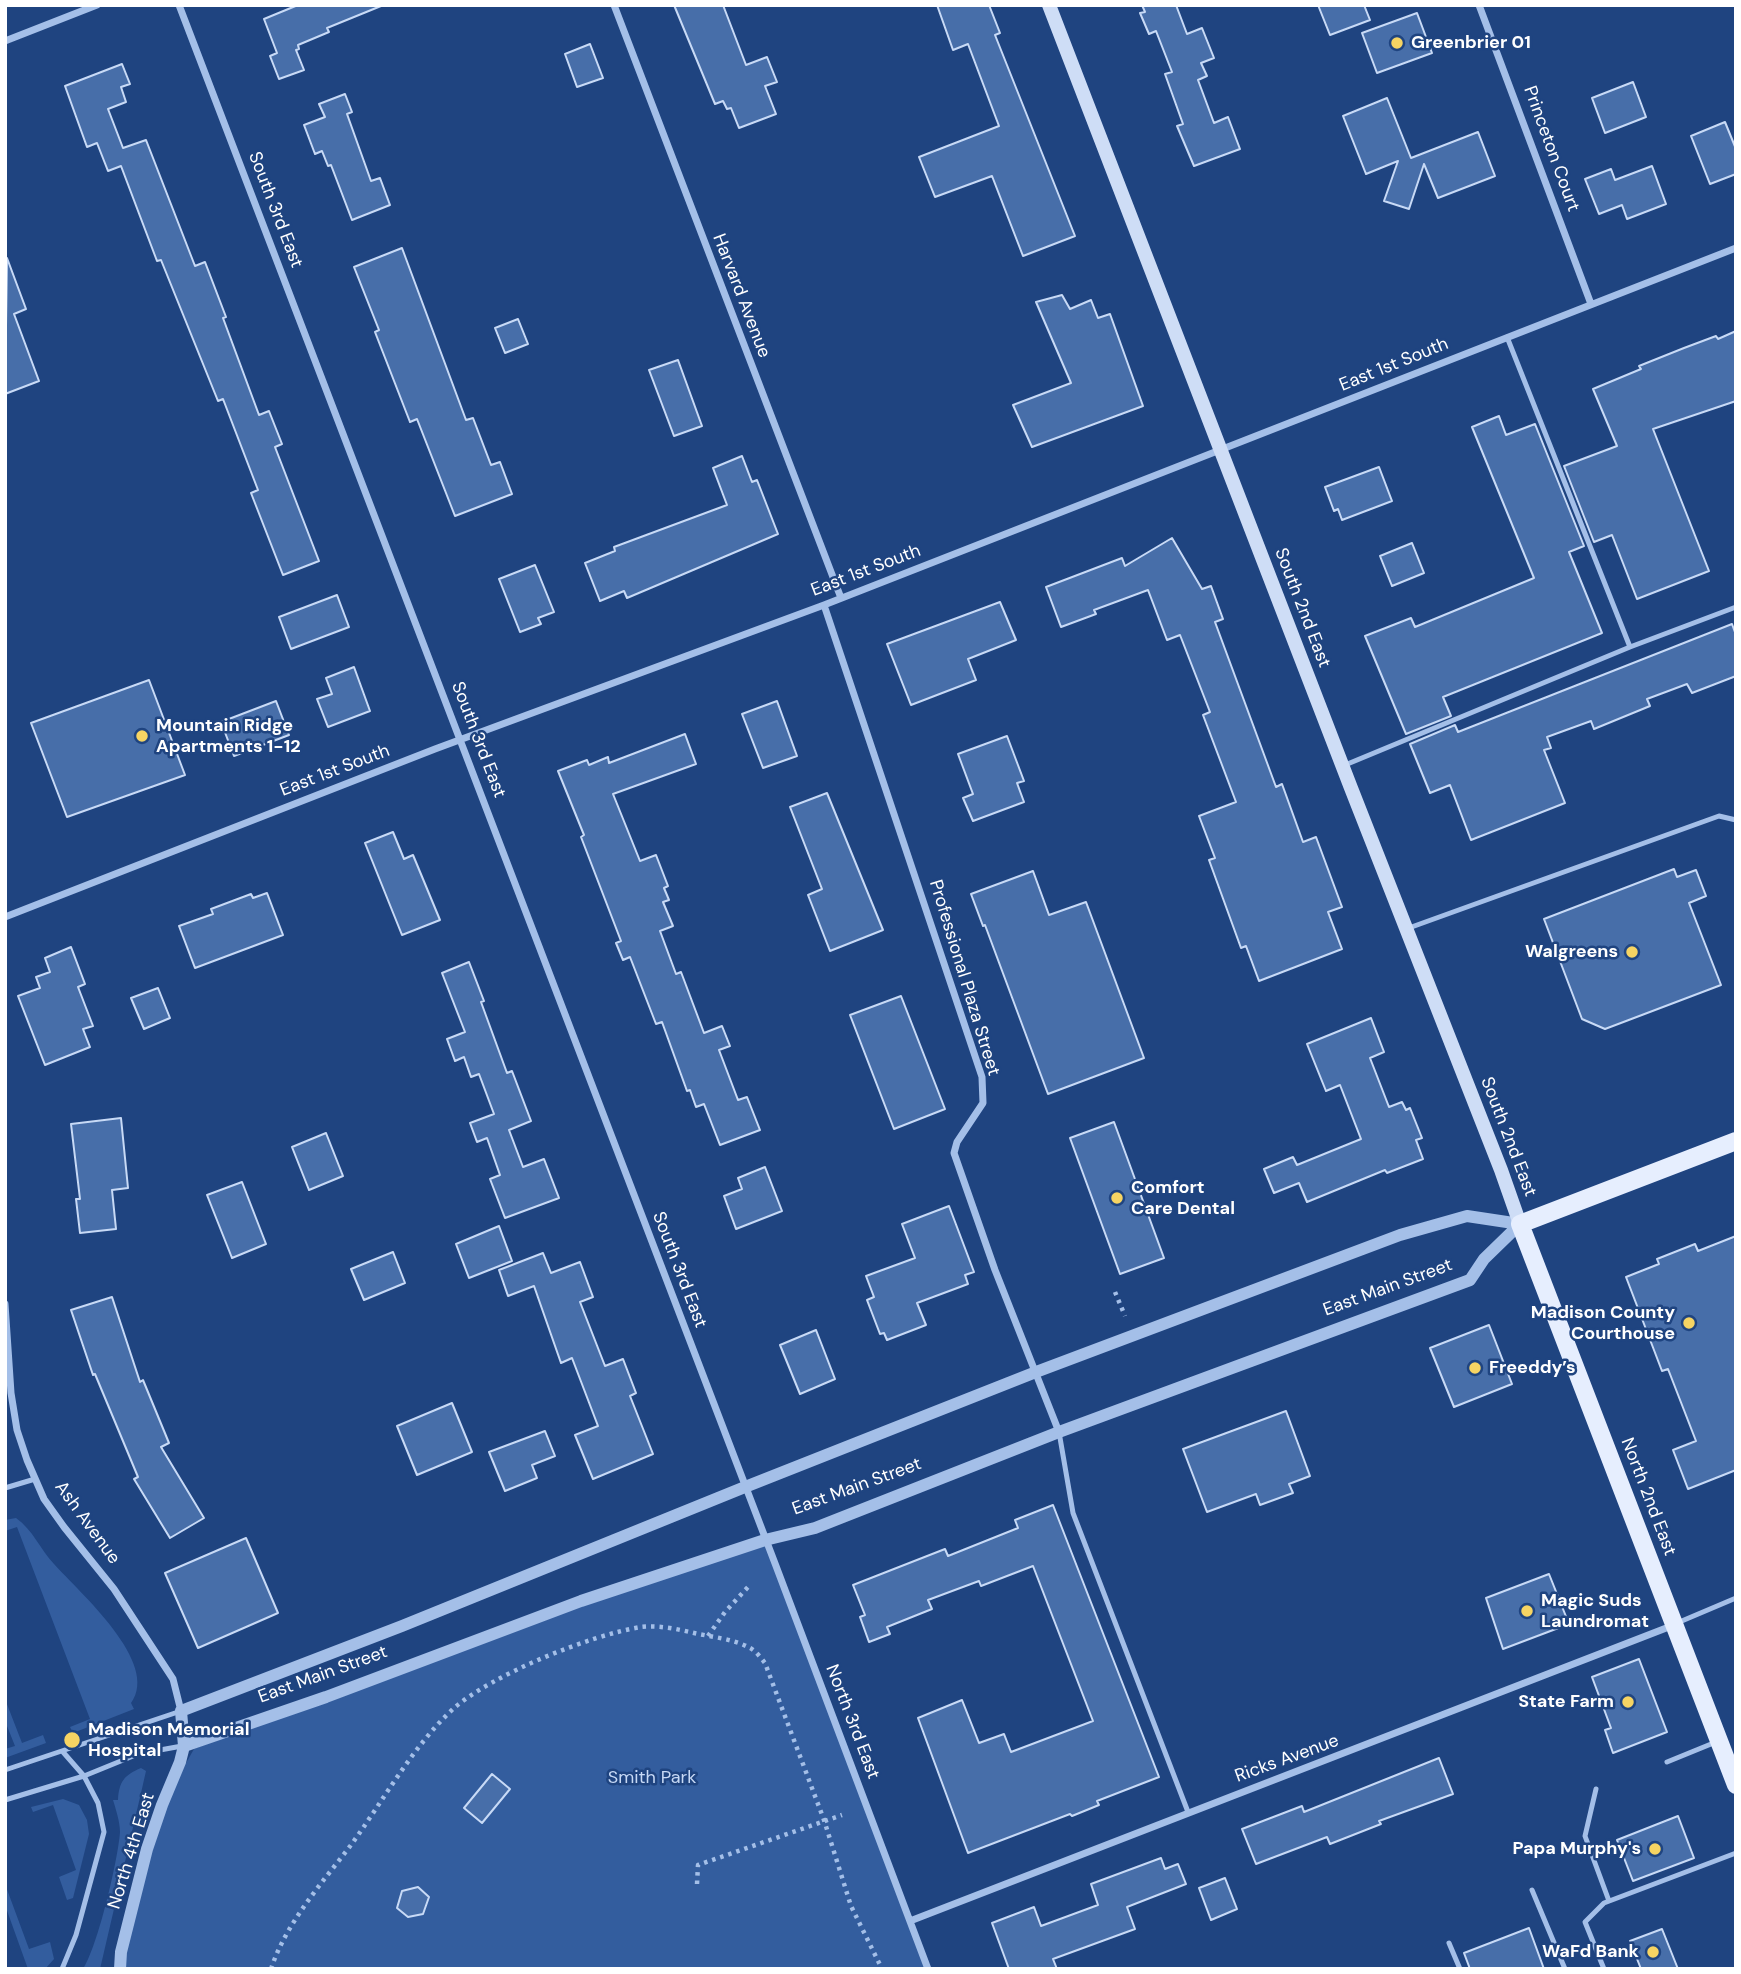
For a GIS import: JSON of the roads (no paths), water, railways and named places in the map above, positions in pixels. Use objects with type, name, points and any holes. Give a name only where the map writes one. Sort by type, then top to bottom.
[{"type":"main road","name":"South 2nd East","points":[[1049,5],[1520,1224]]},
{"type":"main road","name":"East Main Street","points":[[1520,1224],[1736,1141]]},
{"type":"main road","name":"North 2nd East","points":[[1520,1224],[1736,1785]]},
{"type":"street","points":[[5,41],[97,5]]},
{"type":"street","name":"South 3rd East","points":[[179,5],[744,1487]]},
{"type":"street","name":"Harvard Avenue","points":[[614,5],[841,598]]},
{"type":"street","name":"Princeton Court","points":[[1479,5],[1591,304]]},
{"type":"street","name":"East 1st South","points":[[5,917],[461,740],[824,605],[1736,248]]},
{"type":"street","name":"Professional Plaza Street","points":[[824,605],[982,1077],[983,1103],[957,1142],[954,1153],[995,1270],[1059,1432]]},
{"type":"street","name":"East Main Street","points":[[181,1711],[402,1626],[1036,1372],[1400,1235],[1467,1216],[1520,1224]]},
{"type":"street","name":"East Main Street","points":[[184,1746],[326,1697],[581,1601],[765,1540],[815,1528],[1059,1432],[1470,1280],[1484,1259],[1520,1224]]},
{"type":"street","name":"Ash Avenue","points":[[5,1304],[11,1394],[17,1430],[35,1479],[44,1499],[114,1589],[173,1679],[181,1711],[184,1746]]},
{"type":"street","name":"North 3rd East","points":[[744,1487],[928,1969]]},
{"type":"street","name":"Ricks Avenue","points":[[910,1921],[1674,1625]]},
{"type":"street","name":"North 4th East","points":[[120,1969],[121,1952],[147,1849],[184,1746]]},
{"type":"lane","points":[[1507,337],[1630,647]]},
{"type":"lane","points":[[1343,766],[1630,647],[1736,607]]},
{"type":"lane","points":[[1406,929],[1719,816],[1736,820]]},
{"type":"lane","points":[[1059,1432],[1073,1513],[1188,1812]]},
{"type":"lane","points":[[5,1488],[35,1479]]},
{"type":"lane","points":[[1674,1625],[1736,1598]]},
{"type":"lane","points":[[5,1770],[181,1711]]},
{"type":"lane","points":[[1667,1762],[1719,1741]]},
{"type":"lane","points":[[5,1800],[84,1776],[138,1754],[184,1746]]},
{"type":"lane","points":[[62,1969],[80,1924],[104,1832],[98,1802],[84,1776],[63,1752]]},
{"type":"lane","points":[[1596,1789],[1585,1836],[1609,1901]]},
{"type":"lane","points":[[1604,1969],[1585,1922],[1604,1903],[1736,1853]]},
{"type":"lane","points":[[1532,1890],[1565,1969]]},
{"type":"lane","points":[[1449,1942],[1460,1969]]},
{"type":"place","name":"Greenbrier 01","points":[[1397,43]]},
{"type":"place","name":"Mountain Ridge Apartments 1-12","points":[[142,736]]},
{"type":"place","name":"Walgreens","points":[[1632,952]]},
{"type":"place","name":"Comfort Care Dental","points":[[1117,1198]]},
{"type":"place","name":"Madison County Courthouse","points":[[1689,1323]]},
{"type":"place","name":"Freeddy’s","points":[[1475,1368]]},
{"type":"place","name":"Magic Suds Laundromat","points":[[1527,1611]]},
{"type":"place","name":"State Farm","points":[[1628,1702]]},
{"type":"place","name":"Madison Memorial Hospital","points":[[72,1740]]},
{"type":"place","name":"Papa Murphy's","points":[[1655,1849]]},
{"type":"place","name":"WaFd Bank","points":[[1653,1952]]},
{"type":"park label","name":"Smith Park","points":[[652,1778]]}]
